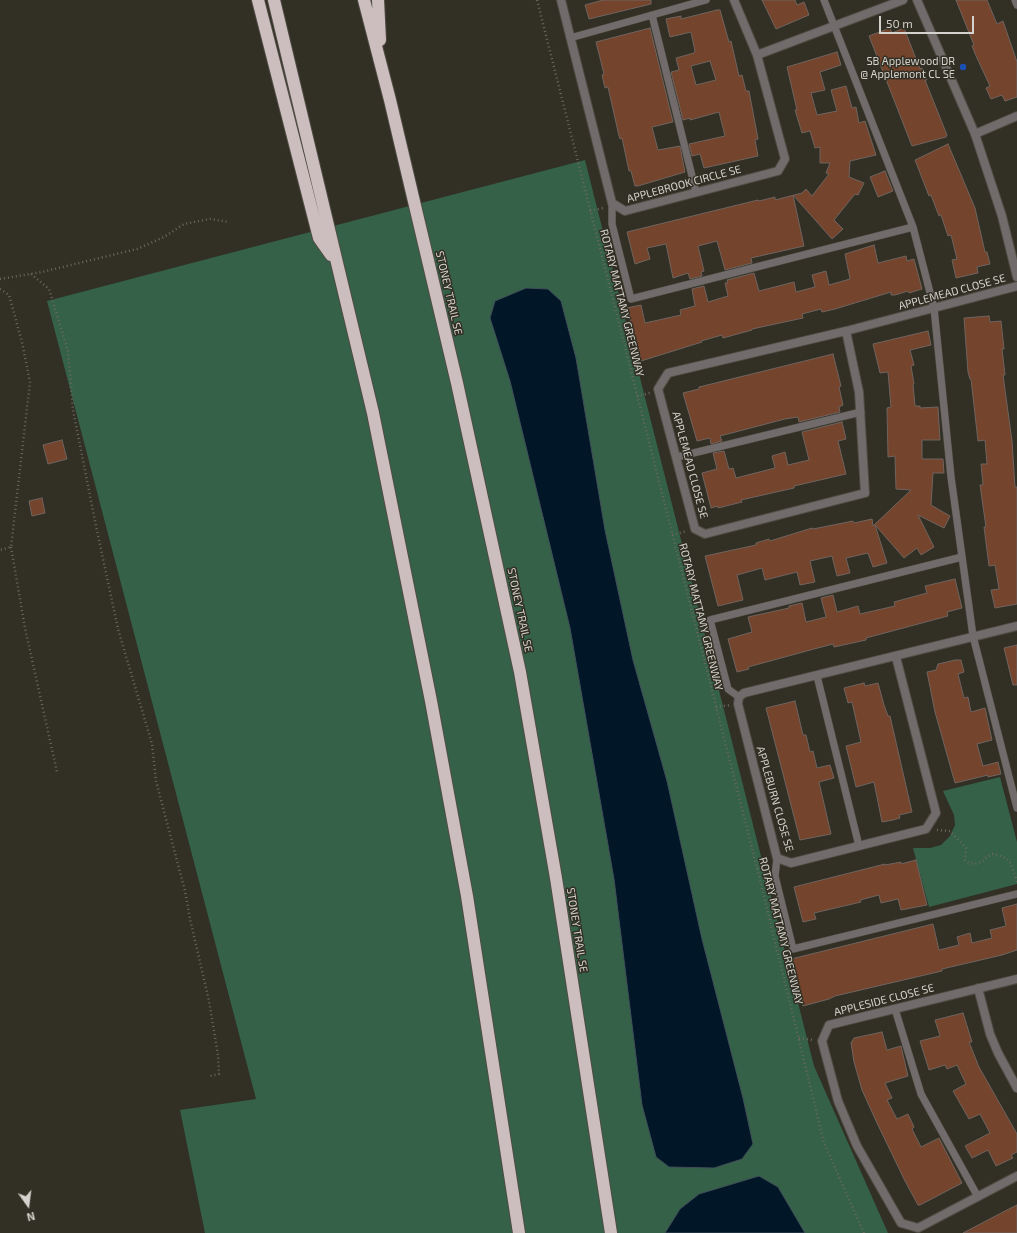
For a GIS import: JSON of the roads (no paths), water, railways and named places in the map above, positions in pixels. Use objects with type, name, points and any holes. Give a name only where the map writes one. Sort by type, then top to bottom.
[{"type":"highway","points":[[258,0],[319,238],[336,262]]},
{"type":"highway","points":[[274,0],[373,412],[431,701],[467,896],[519,1233]]},
{"type":"highway","name":"STONEY TRAIL SE","points":[[364,0],[457,383],[520,672],[556,878],[611,1233]]},
{"type":"highway","points":[[378,0],[380,61]]},
{"type":"street","name":"APPLEBROOK CIRCLE SE","points":[[561,0],[612,203],[625,211],[778,171],[785,158],[757,55],[734,0]]},
{"type":"street","points":[[757,55],[903,0]]},
{"type":"street","points":[[917,0],[975,134],[1002,216],[1017,277]]},
{"type":"street","points":[[975,134],[1017,116]]},
{"type":"street","name":"APPLEMEAD CLOSE SE","points":[[846,331],[859,392],[865,493],[705,534],[695,529],[658,389],[668,373],[846,331],[1017,286]]},
{"type":"street","points":[[739,697],[744,693],[896,657],[973,636],[1017,626]]},
{"type":"street","name":"APPLEBURN CLOSE SE","points":[[739,697],[738,704],[777,858],[791,863],[926,829],[936,813],[896,657]]},
{"type":"street","name":"APPLESIDE CLOSE SE","points":[[978,1196],[918,1228],[901,1223],[857,1146],[838,1101],[822,1041],[829,1025],[1017,979]]},
{"type":"street","points":[[978,988],[990,1034],[998,1053],[1017,1088]]},
{"type":"street","points":[[978,1196],[1017,1176]]},
{"type":"lane","points":[[570,38],[706,0]]},
{"type":"lane","points":[[824,0],[913,227],[934,308],[952,477],[973,636],[1017,808]]},
{"type":"lane","points":[[1015,0],[1017,5]]},
{"type":"lane","points":[[652,15],[696,192]]},
{"type":"lane","points":[[612,203],[612,224],[631,299],[913,227]]},
{"type":"lane","points":[[677,457],[861,412]]},
{"type":"lane","points":[[739,697],[728,689],[710,620],[962,557]]},
{"type":"lane","points":[[817,676],[859,846]]},
{"type":"lane","points":[[777,858],[775,876],[793,948],[1017,894]]},
{"type":"lane","points":[[895,1008],[921,1094],[978,1196]]},
{"type":"water","points":[[526,288],[548,289],[561,301],[576,358],[605,530],[633,660],[667,781],[702,939],[743,1098],[753,1144],[742,1159],[714,1168],[669,1167],[656,1157],[642,1105],[614,879],[570,628],[510,381],[490,318],[495,301]]},
{"type":"water","points":[[759,1176],[778,1187],[805,1233],[665,1233],[680,1209],[699,1194]]},
{"type":"place","name":"SB Applewood DR @ Applemont CL SE","points":[[963,67]]}]
